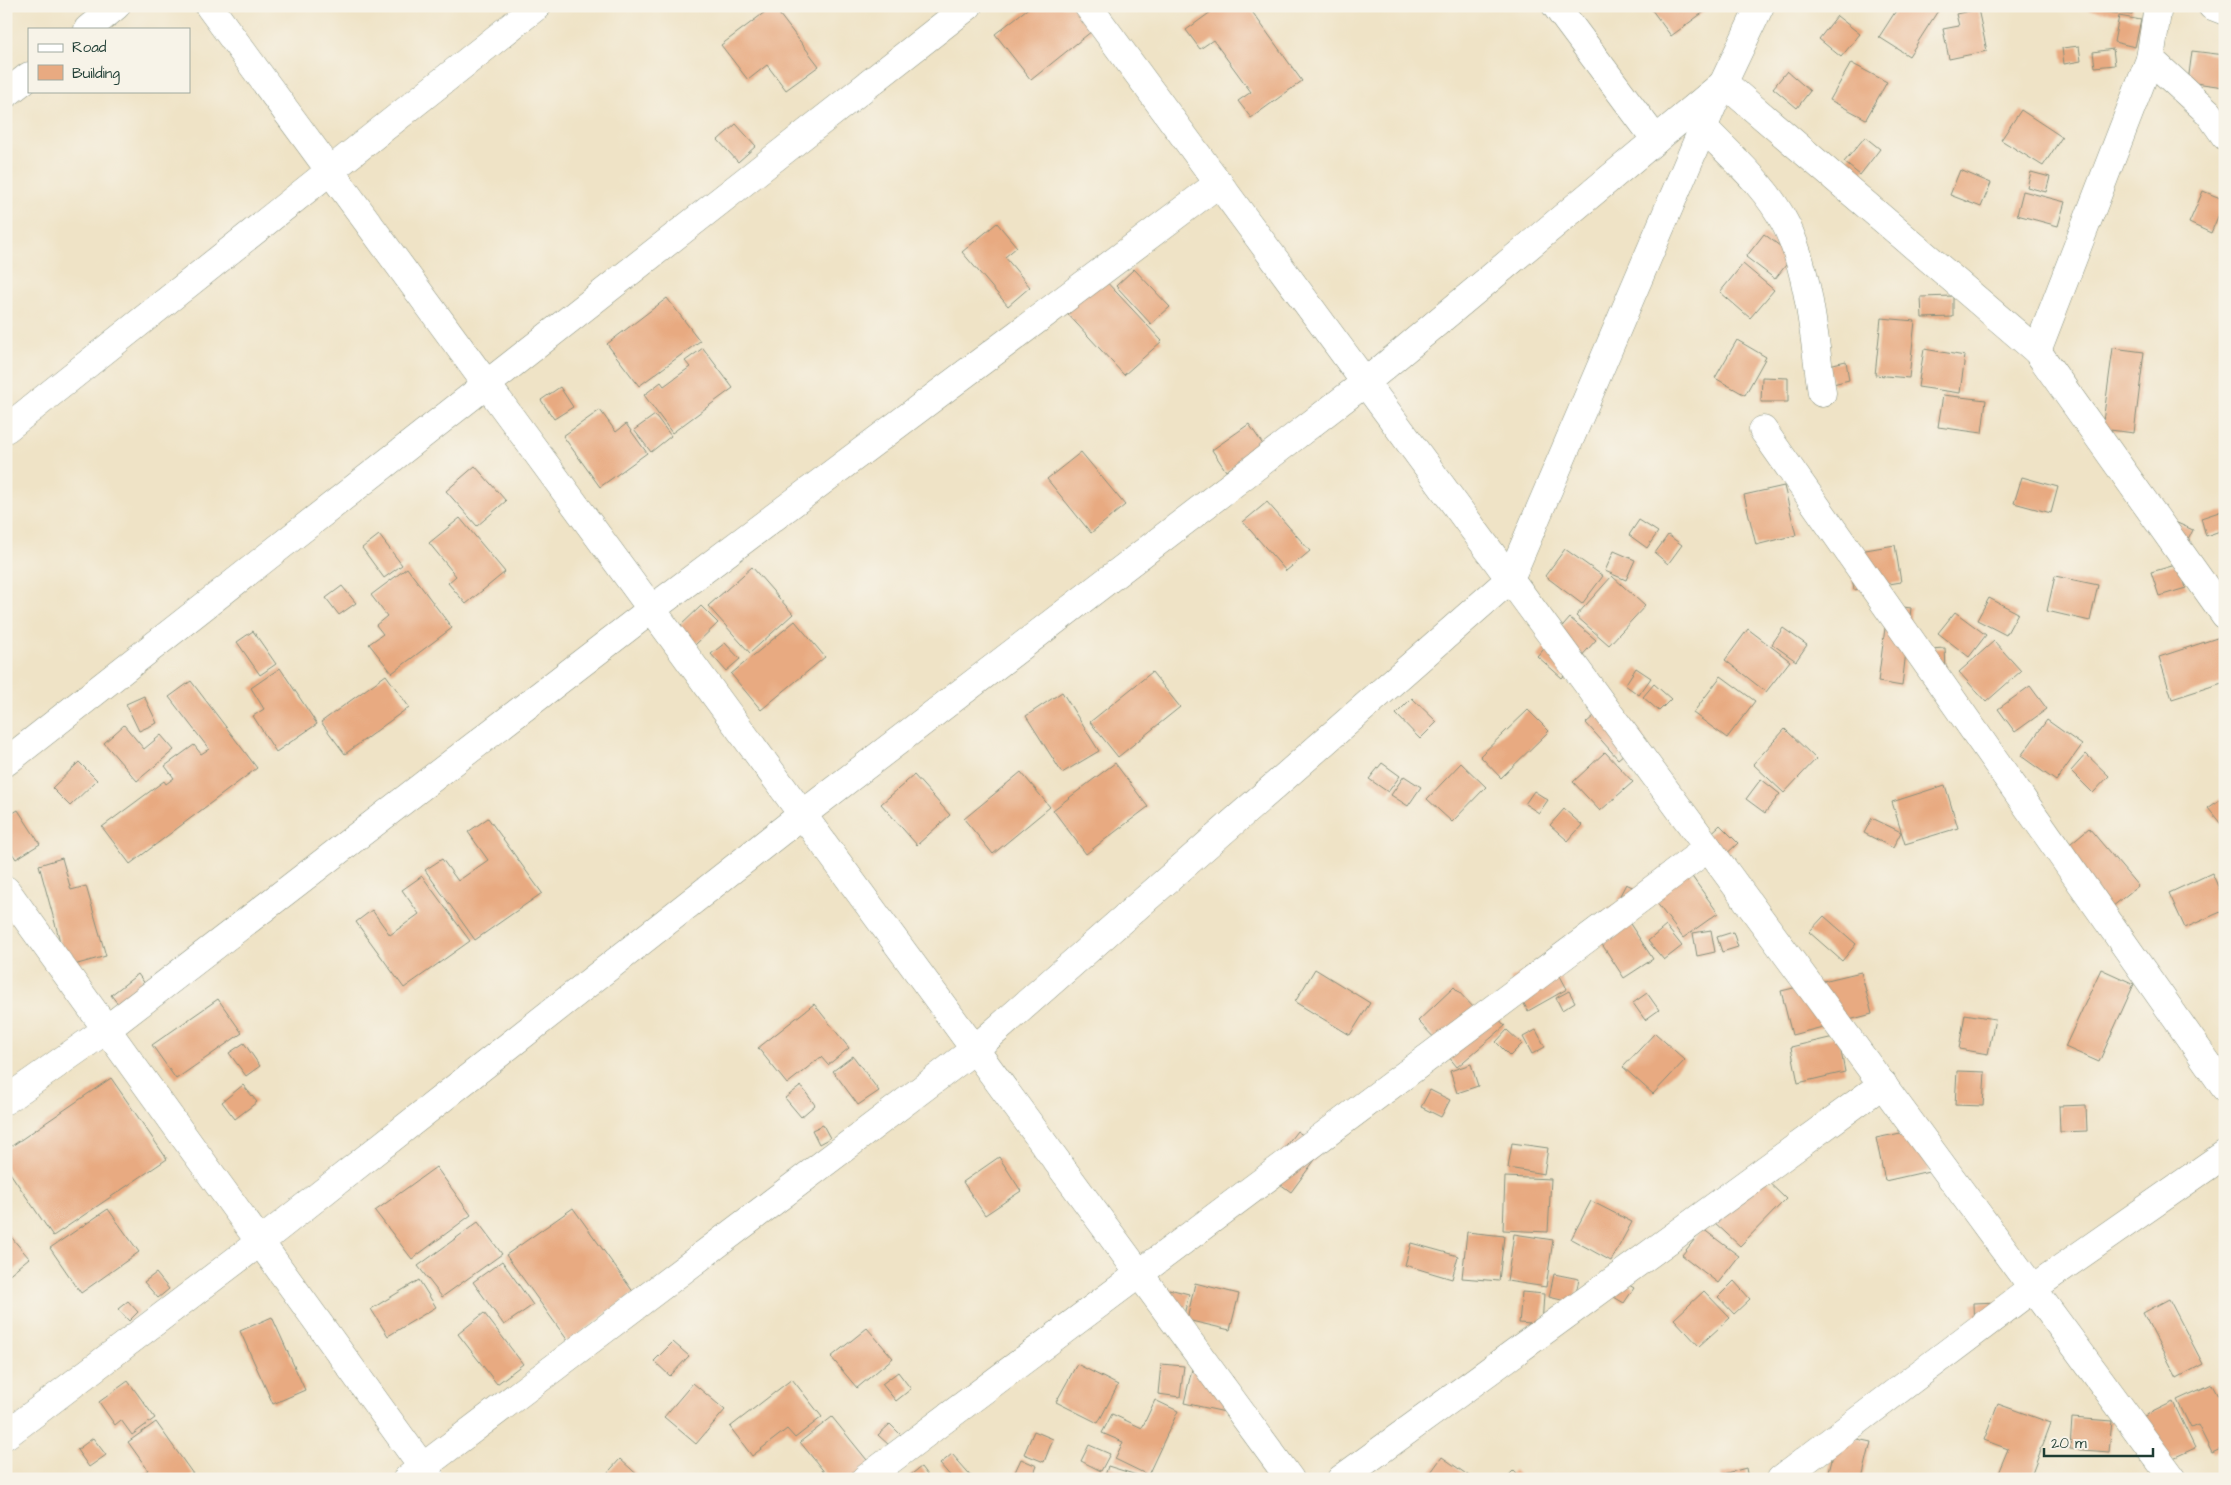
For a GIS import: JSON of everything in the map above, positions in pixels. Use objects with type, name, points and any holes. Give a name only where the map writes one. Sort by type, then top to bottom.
[{"type":"street","points":[[89,28],[116,6]]},
{"type":"street","points":[[209,6],[1290,1479]]},
{"type":"street","points":[[6,429],[537,6]]},
{"type":"street","points":[[6,762],[968,6]]},
{"type":"street","points":[[1088,6],[2173,1479]]},
{"type":"street","points":[[1556,6],[1656,140]]},
{"type":"street","points":[[6,890],[260,1242],[420,1475],[975,1049],[1510,579],[1704,128],[1760,6]]},
{"type":"street","points":[[2037,351],[2150,59],[2158,6]]},
{"type":"street","points":[[2212,6],[2225,11]]},
{"type":"street","points":[[2150,59],[2209,114],[2225,136]]},
{"type":"street","points":[[6,94],[28,77]]},
{"type":"street","points":[[6,1435],[260,1242],[803,814],[1366,382],[1724,83]]},
{"type":"street","points":[[1724,83],[2037,351],[2225,615]]},
{"type":"street","points":[[1704,128],[1756,181],[1786,225],[1804,277],[1822,393]]},
{"type":"street","points":[[6,1100],[107,1029],[652,609],[1219,183]]},
{"type":"street","points":[[1764,430],[2225,1088]]},
{"type":"street","points":[[865,1479],[1708,848]]},
{"type":"street","points":[[1341,1479],[1883,1084]]},
{"type":"street","points":[[1781,1479],[2033,1288],[2225,1154]]},
{"type":"building","points":[[773,6],[819,66],[786,90],[767,65],[748,80],[721,45]]},
{"type":"building","points":[[1031,6],[1072,6],[1092,31],[1031,80],[995,34]]},
{"type":"building","points":[[1219,6],[1248,6],[1302,81],[1251,118],[1238,101],[1251,92],[1213,40],[1200,49],[1186,30]]},
{"type":"building","points":[[1649,6],[1712,6],[1671,36]]},
{"type":"building","points":[[1899,6],[1941,6],[1909,56],[1879,37]]},
{"type":"building","points":[[2051,6],[2133,6],[2132,15]]},
{"type":"building","points":[[1978,9],[1987,51],[1949,59],[1943,29],[1959,26],[1956,14]]},
{"type":"building","points":[[1837,16],[1860,34],[1841,57],[1819,39]]},
{"type":"building","points":[[2119,16],[2141,20],[2135,47],[2114,42]]},
{"type":"building","points":[[2079,46],[2081,61],[2064,64],[2062,48]]},
{"type":"building","points":[[2113,49],[2115,65],[2095,67],[2093,52]]},
{"type":"building","points":[[2192,51],[2225,55],[2224,87],[2188,82]]},
{"type":"building","points":[[1851,63],[1887,82],[1866,119],[1830,100]]},
{"type":"building","points":[[1787,71],[1810,91],[1797,108],[1773,88]]},
{"type":"building","points":[[2021,110],[2062,137],[2043,166],[2001,140]]},
{"type":"building","points":[[736,124],[756,146],[738,162],[718,140]]},
{"type":"building","points":[[1865,137],[1880,149],[1860,175],[1844,162]]},
{"type":"building","points":[[1960,170],[1991,183],[1981,207],[1950,195]]},
{"type":"building","points":[[2031,172],[2050,177],[2046,192],[2027,187]]},
{"type":"building","points":[[2023,191],[2065,202],[2058,226],[2017,215]]},
{"type":"building","points":[[2203,191],[2225,200],[2211,233],[2189,223]]},
{"type":"building","points":[[997,223],[1017,247],[1005,257],[1030,287],[1008,306],[962,252]]},
{"type":"building","points":[[1764,234],[1793,256],[1775,279],[1746,257]]},
{"type":"building","points":[[1743,264],[1774,290],[1750,318],[1720,292]]},
{"type":"building","points":[[1134,269],[1170,307],[1151,324],[1116,286]]},
{"type":"building","points":[[1102,277],[1162,341],[1124,375],[1065,311]]},
{"type":"building","points":[[1953,296],[1953,317],[1922,318],[1921,297]]},
{"type":"building","points":[[667,298],[700,341],[639,386],[607,344]]},
{"type":"building","points":[[1881,318],[1915,321],[1909,378],[1875,375]]},
{"type":"building","points":[[1737,340],[1766,357],[1745,395],[1715,378]]},
{"type":"building","points":[[703,348],[733,388],[672,433],[644,395],[661,382],[664,386],[690,367],[685,361]]},
{"type":"building","points":[[2113,348],[2144,352],[2134,433],[2102,429]]},
{"type":"building","points":[[1924,349],[1965,356],[1960,393],[1918,387]]},
{"type":"building","points":[[1846,361],[1849,380],[1833,384],[1829,365]]},
{"type":"building","points":[[1762,377],[1788,378],[1788,402],[1761,402]]},
{"type":"building","points":[[560,387],[573,407],[554,419],[541,400]]},
{"type":"building","points":[[1943,395],[1986,400],[1982,433],[1938,427]]},
{"type":"building","points":[[600,410],[616,432],[626,424],[647,453],[600,487],[563,436]]},
{"type":"building","points":[[655,415],[671,436],[651,452],[634,430]]},
{"type":"building","points":[[1249,424],[1264,446],[1226,471],[1212,450]]},
{"type":"building","points":[[1081,452],[1125,505],[1091,533],[1047,479]]},
{"type":"building","points":[[475,466],[506,501],[477,526],[446,491]]},
{"type":"building","points":[[2022,477],[2058,487],[2051,513],[2014,503]]},
{"type":"building","points":[[1784,486],[1796,535],[1756,545],[1744,495]]},
{"type":"building","points":[[1267,502],[1310,551],[1286,571],[1243,522]]},
{"type":"building","points":[[2225,510],[2224,544],[2220,531],[2206,536],[2201,518]]},
{"type":"building","points":[[460,518],[505,572],[466,604],[448,583],[456,576],[429,543]]},
{"type":"building","points":[[1639,520],[1658,532],[1647,548],[1629,535]]},
{"type":"building","points":[[2175,522],[2193,530],[2182,552]]},
{"type":"building","points":[[379,535],[402,565],[384,578],[362,548]]},
{"type":"building","points":[[1668,535],[1682,545],[1668,564],[1655,553]]},
{"type":"building","points":[[1895,545],[1901,582],[1854,590],[1848,553]]},
{"type":"building","points":[[1565,549],[1603,576],[1582,604],[1545,576]]},
{"type":"building","points":[[1614,551],[1635,560],[1626,580],[1605,571]]},
{"type":"building","points":[[2179,564],[2186,588],[2159,596],[2151,572]]},
{"type":"building","points":[[752,567],[793,614],[750,653],[708,606]]},
{"type":"building","points":[[407,568],[452,628],[392,673],[369,644],[383,634],[376,625],[387,616],[371,595]]},
{"type":"building","points":[[1612,576],[1645,606],[1609,645],[1576,616]]},
{"type":"building","points":[[2055,576],[2098,585],[2090,621],[2047,611]]},
{"type":"building","points":[[342,586],[356,603],[339,615],[326,598]]},
{"type":"building","points":[[1989,598],[2018,613],[2006,635],[1977,620]]},
{"type":"building","points":[[1888,605],[1911,608],[1902,686],[1878,682]]},
{"type":"building","points":[[701,606],[718,623],[695,645],[679,627]]},
{"type":"building","points":[[1955,612],[1986,635],[1969,657],[1938,633]]},
{"type":"building","points":[[1570,618],[1596,640],[1562,678],[1537,656]]},
{"type":"building","points":[[795,621],[825,657],[761,710],[731,674]]},
{"type":"building","points":[[1783,628],[1807,645],[1796,661],[1772,644]]},
{"type":"building","points":[[1748,629],[1790,661],[1766,692],[1725,660]]},
{"type":"building","points":[[253,631],[276,664],[260,675],[237,642]]},
{"type":"building","points":[[2220,637],[2225,650],[2225,682],[2172,699],[2159,657]]},
{"type":"building","points":[[1994,641],[2021,671],[1986,702],[1959,672]]},
{"type":"building","points":[[725,643],[740,659],[726,671],[711,654]]},
{"type":"building","points":[[1945,648],[1946,670],[1929,649]]},
{"type":"building","points":[[280,668],[317,724],[276,752],[253,716],[264,709],[251,688]]},
{"type":"building","points":[[1636,668],[1651,678],[1639,695],[1625,685]]},
{"type":"building","points":[[1152,672],[1180,707],[1118,757],[1090,722]]},
{"type":"building","points":[[386,675],[409,707],[345,754],[321,722]]},
{"type":"building","points":[[1721,676],[1755,701],[1727,738],[1693,713]]},
{"type":"building","points":[[191,681],[257,768],[130,864],[102,827],[164,781],[166,784],[174,778],[165,766],[194,745],[201,754],[209,749],[169,697]]},
{"type":"building","points":[[1654,684],[1671,699],[1659,711],[1643,697]]},
{"type":"building","points":[[2030,686],[2047,709],[2015,732],[1998,709]]},
{"type":"building","points":[[1062,692],[1099,751],[1062,773],[1026,716]]},
{"type":"building","points":[[144,696],[157,723],[139,731],[126,704]]},
{"type":"building","points":[[1412,698],[1437,722],[1420,739],[1396,714]]},
{"type":"building","points":[[1612,700],[1644,737],[1618,759],[1586,723]]},
{"type":"building","points":[[1528,710],[1549,731],[1501,778],[1480,756]]},
{"type":"building","points":[[2047,720],[2082,745],[2056,781],[2021,756]]},
{"type":"building","points":[[124,725],[144,749],[161,735],[174,750],[137,781],[104,743]]},
{"type":"building","points":[[1785,729],[1816,759],[1784,793],[1753,764]]},
{"type":"building","points":[[1605,752],[1633,782],[1600,811],[1573,782]]},
{"type":"building","points":[[2086,754],[2109,776],[2093,793],[2071,771]]},
{"type":"building","points":[[79,762],[97,780],[70,806],[52,788]]},
{"type":"building","points":[[1115,763],[1148,807],[1086,854],[1053,810]]},
{"type":"building","points":[[1382,763],[1400,776],[1388,792],[1369,779]]},
{"type":"building","points":[[1461,763],[1486,787],[1452,822],[1427,799]]},
{"type":"building","points":[[1021,772],[1050,807],[993,854],[964,819]]},
{"type":"building","points":[[914,775],[950,815],[917,845],[881,804]]},
{"type":"building","points":[[1404,776],[1421,787],[1408,806],[1391,795]]},
{"type":"building","points":[[1761,779],[1780,794],[1765,813],[1746,799]]},
{"type":"building","points":[[1945,785],[1958,828],[1905,844],[1892,802]]},
{"type":"building","points":[[1534,791],[1548,800],[1539,813],[1525,804]]},
{"type":"building","points":[[2225,796],[2225,829],[2208,808]]},
{"type":"building","points":[[1564,809],[1582,825],[1568,841],[1550,825]]},
{"type":"building","points":[[18,810],[40,844],[16,859],[6,844],[6,817]]},
{"type":"building","points":[[488,818],[542,893],[475,940],[425,870],[442,859],[458,881],[488,860],[468,832]]},
{"type":"building","points":[[1872,818],[1901,832],[1893,848],[1864,833]]},
{"type":"building","points":[[1720,825],[1738,843],[1719,861],[1702,842]]},
{"type":"building","points":[[2089,828],[2138,886],[2107,911],[2059,853]]},
{"type":"building","points":[[1678,857],[1718,913],[1683,938],[1642,883]]},
{"type":"building","points":[[62,858],[71,890],[86,886],[106,956],[67,967],[39,865]]},
{"type":"building","points":[[2212,873],[2225,902],[2225,910],[2185,928],[2169,893]]},
{"type":"building","points":[[422,876],[470,941],[404,988],[356,922],[372,910],[390,935],[419,914],[402,890]]},
{"type":"building","points":[[1626,884],[1643,892],[1617,901]]},
{"type":"building","points":[[1617,904],[1653,959],[1624,978],[1588,923]]},
{"type":"building","points":[[1824,916],[1856,944],[1842,961],[1809,932]]},
{"type":"building","points":[[1666,926],[1682,946],[1664,960],[1648,941]]},
{"type":"building","points":[[1711,930],[1715,952],[1697,956],[1693,933]]},
{"type":"building","points":[[1733,932],[1738,947],[1722,952],[1717,937]]},
{"type":"building","points":[[1550,957],[1567,989],[1528,1011],[1510,979]]},
{"type":"building","points":[[1315,969],[1370,1003],[1350,1035],[1295,1002]]},
{"type":"building","points":[[2101,969],[2134,984],[2099,1062],[2065,1047]]},
{"type":"building","points":[[1861,972],[1872,1014],[1792,1035],[1781,991]]},
{"type":"building","points":[[138,974],[151,992],[124,1012],[111,995]]},
{"type":"building","points":[[1454,987],[1479,1013],[1443,1047],[1418,1021]]},
{"type":"building","points":[[1569,991],[1575,1002],[1562,1010],[1556,998]]},
{"type":"building","points":[[1647,993],[1659,1010],[1645,1020],[1633,1003]]},
{"type":"building","points":[[218,999],[242,1033],[176,1079],[152,1045]]},
{"type":"building","points":[[814,1004],[849,1048],[828,1065],[821,1057],[787,1084],[758,1048]]},
{"type":"building","points":[[1492,1011],[1505,1026],[1457,1067],[1444,1051]]},
{"type":"building","points":[[1965,1014],[1995,1019],[1988,1054],[1959,1049]]},
{"type":"building","points":[[1507,1030],[1522,1044],[1510,1056],[1496,1042]]},
{"type":"building","points":[[1536,1030],[1545,1047],[1532,1054],[1523,1037]]},
{"type":"building","points":[[1655,1033],[1685,1060],[1653,1094],[1623,1067]]},
{"type":"building","points":[[1838,1036],[1845,1072],[1798,1083],[1791,1047]]},
{"type":"building","points":[[244,1043],[260,1066],[246,1076],[229,1053]]},
{"type":"building","points":[[853,1056],[879,1091],[858,1105],[833,1071]]},
{"type":"building","points":[[1471,1064],[1478,1086],[1457,1093],[1450,1071]]},
{"type":"building","points":[[1957,1071],[1985,1072],[1983,1106],[1955,1105]]},
{"type":"building","points":[[111,1078],[167,1159],[53,1236],[6,1167],[6,1150]]},
{"type":"building","points":[[243,1085],[257,1102],[235,1119],[222,1102]]},
{"type":"building","points":[[801,1086],[815,1105],[801,1117],[785,1098]]},
{"type":"building","points":[[1430,1090],[1450,1100],[1441,1117],[1421,1107]]},
{"type":"building","points":[[2086,1105],[2087,1131],[2060,1132],[2059,1106]]},
{"type":"building","points":[[823,1125],[830,1138],[819,1144],[812,1130]]},
{"type":"building","points":[[1920,1129],[1929,1171],[1885,1181],[1876,1138]]},
{"type":"building","points":[[1297,1131],[1323,1149],[1291,1192],[1265,1173]]},
{"type":"building","points":[[1512,1143],[1548,1148],[1544,1174],[1508,1168]]},
{"type":"building","points":[[999,1157],[1021,1191],[985,1215],[963,1182]]},
{"type":"building","points":[[436,1167],[471,1215],[412,1259],[375,1211]]},
{"type":"building","points":[[1759,1173],[1786,1199],[1740,1246],[1713,1221]]},
{"type":"building","points":[[1505,1177],[1551,1179],[1548,1232],[1503,1230]]},
{"type":"building","points":[[1591,1201],[1632,1222],[1611,1261],[1571,1239]]},
{"type":"building","points":[[573,1208],[634,1293],[568,1341],[506,1255]]},
{"type":"building","points":[[108,1209],[139,1252],[81,1293],[50,1248]]},
{"type":"building","points":[[478,1222],[502,1254],[442,1297],[418,1266]]},
{"type":"building","points":[[1703,1229],[1739,1256],[1718,1283],[1682,1255]]},
{"type":"building","points":[[6,1231],[29,1258],[6,1277]]},
{"type":"building","points":[[1467,1232],[1504,1236],[1499,1281],[1462,1278]]},
{"type":"building","points":[[1514,1234],[1553,1240],[1546,1287],[1507,1281]]},
{"type":"building","points":[[1411,1243],[1458,1256],[1452,1279],[1405,1265]]},
{"type":"building","points":[[502,1261],[533,1305],[504,1325],[473,1282]]},
{"type":"building","points":[[156,1273],[169,1289],[158,1298],[144,1282]]},
{"type":"building","points":[[1554,1274],[1579,1279],[1574,1303],[1549,1297]]},
{"type":"building","points":[[1616,1277],[1634,1288],[1624,1303],[1607,1293]]},
{"type":"building","points":[[419,1280],[436,1307],[388,1336],[371,1309]]},
{"type":"building","points":[[1734,1281],[1750,1299],[1734,1314],[1718,1297]]},
{"type":"building","points":[[1195,1283],[1239,1294],[1230,1330],[1187,1320]]},
{"type":"building","points":[[1169,1289],[1189,1294],[1184,1315],[1164,1310]]},
{"type":"building","points":[[1704,1291],[1730,1318],[1699,1346],[1674,1319]]},
{"type":"building","points":[[1522,1292],[1544,1294],[1542,1325],[1519,1323]]},
{"type":"building","points":[[2169,1299],[2203,1364],[2177,1378],[2143,1313]]},
{"type":"building","points":[[128,1301],[138,1312],[129,1321],[118,1309]]},
{"type":"building","points":[[1999,1302],[1974,1330],[1973,1303]]},
{"type":"building","points":[[484,1313],[523,1364],[497,1384],[458,1334]]},
{"type":"building","points":[[272,1317],[305,1390],[273,1404],[240,1331]]},
{"type":"building","points":[[867,1328],[893,1358],[857,1388],[831,1357]]},
{"type":"building","points":[[673,1342],[689,1356],[670,1376],[654,1361]]},
{"type":"building","points":[[1077,1364],[1118,1385],[1098,1423],[1056,1402]]},
{"type":"building","points":[[1161,1364],[1184,1366],[1180,1397],[1158,1394]]},
{"type":"building","points":[[1192,1369],[1233,1377],[1225,1412],[1184,1403]]},
{"type":"building","points":[[898,1372],[911,1389],[896,1401],[882,1384]]},
{"type":"building","points":[[792,1379],[822,1417],[795,1438],[787,1429],[752,1456],[730,1427]]},
{"type":"building","points":[[128,1381],[155,1418],[132,1435],[121,1420],[115,1425],[99,1402]]},
{"type":"building","points":[[693,1383],[725,1410],[696,1444],[664,1417]]},
{"type":"building","points":[[2212,1384],[2225,1408],[2225,1447],[2212,1453],[2198,1425],[2191,1428],[2177,1400]]},
{"type":"building","points":[[1155,1400],[1178,1411],[1148,1475],[1115,1459],[1123,1442],[1102,1433],[1112,1414],[1142,1428]]},
{"type":"building","points":[[2173,1402],[2195,1448],[2160,1464],[2138,1419]]},
{"type":"building","points":[[1998,1404],[2051,1423],[2030,1479],[2012,1479],[1998,1473],[2008,1449],[1984,1440]]},
{"type":"building","points":[[832,1417],[871,1465],[854,1479],[830,1479],[800,1442]]},
{"type":"building","points":[[2072,1418],[2112,1421],[2109,1452],[2070,1449]]},
{"type":"building","points":[[156,1422],[193,1474],[186,1479],[135,1479],[148,1470],[128,1442]]},
{"type":"building","points":[[890,1424],[901,1435],[890,1446],[878,1435]]},
{"type":"building","points":[[1034,1431],[1053,1439],[1044,1462],[1024,1454]]},
{"type":"building","points":[[1838,1435],[1871,1442],[1862,1479],[1827,1479]]},
{"type":"building","points":[[93,1438],[106,1455],[89,1467],[77,1450]]},
{"type":"building","points":[[1089,1445],[1110,1454],[1101,1471],[1081,1461]]},
{"type":"building","points":[[952,1454],[974,1479],[953,1479],[940,1464]]},
{"type":"building","points":[[1442,1457],[1472,1478],[1426,1479]]},
{"type":"building","points":[[620,1459],[642,1479],[602,1479]]},
{"type":"building","points":[[1021,1459],[1037,1466],[1032,1479],[1015,1472]]},
{"type":"building","points":[[1108,1466],[1146,1478],[1146,1479],[1104,1479]]},
{"type":"building","points":[[921,1467],[930,1479],[905,1479]]},
{"type":"building","points":[[1746,1468],[1748,1479],[1721,1479],[1720,1475]]},
{"type":"building","points":[[1514,1470],[1522,1479],[1505,1479]]}]
